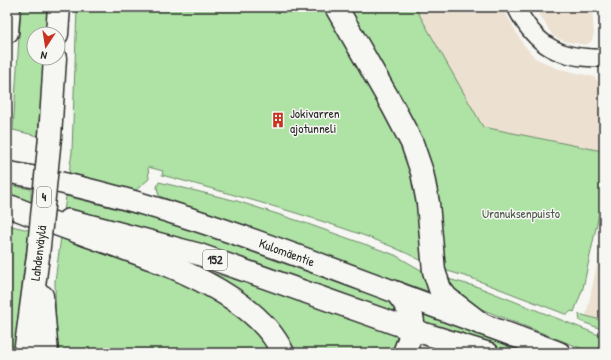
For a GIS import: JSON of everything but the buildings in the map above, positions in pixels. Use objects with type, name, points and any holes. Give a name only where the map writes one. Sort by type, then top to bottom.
[{"type":"highway","points":[[7,32],[9,7]]},
{"type":"highway","points":[[58,26],[59,7]]},
{"type":"highway","points":[[336,7],[392,105],[412,144],[422,172],[428,203],[434,271],[440,289],[447,298],[480,323]]},
{"type":"highway","name":"Lahdenväylä","points":[[25,353],[38,256],[55,66]]},
{"type":"highway","points":[[10,207],[141,254],[189,274],[224,293],[242,305],[272,335],[283,353]]},
{"type":"highway","points":[[38,256],[47,353]]},
{"type":"highway","points":[[397,293],[409,308],[412,316],[413,330],[404,353]]},
{"type":"main road","name":"Kulomäentie","points":[[7,172],[74,186],[147,204],[258,241],[560,353]]},
{"type":"main road","name":"152","points":[[10,207],[104,229],[198,254],[413,330],[488,353]]},
{"type":"street","points":[[516,7],[521,17],[536,37],[549,48],[579,57],[604,58]]},
{"type":"shaded area","points":[[415,7],[502,7],[523,44],[535,58],[556,68],[594,77],[599,83],[602,151],[483,127]]},
{"type":"shaded area","points":[[535,7],[592,7],[594,34],[591,42],[585,45],[564,41],[553,36]]},
{"type":"shaded area","points":[[604,232],[604,321],[586,316]]},
{"type":"green space","points":[[21,7],[48,7],[47,26],[26,26],[26,66],[43,66],[38,136],[13,130]]},
{"type":"green space","points":[[77,7],[327,7],[418,175],[424,262],[393,247],[345,229],[296,213],[162,175],[163,171],[148,167],[149,179],[136,190],[69,173],[72,152]]},
{"type":"green space","name":"Uranuksenpuisto","points":[[343,7],[415,7],[483,127],[602,151],[604,153],[604,191],[583,288],[574,312],[571,311],[568,314],[565,314],[471,278],[441,269],[438,224]]},
{"type":"green space","points":[[159,182],[237,201],[395,255],[426,273],[430,292],[159,196],[157,187]]},
{"type":"green space","points":[[7,185],[31,189],[31,205],[7,201]]},
{"type":"green space","points":[[66,196],[153,218],[226,241],[383,296],[400,308],[402,315],[64,212]]},
{"type":"green space","points":[[7,225],[29,230],[14,353],[7,353]]},
{"type":"green space","points":[[61,237],[149,266],[221,301],[251,323],[270,353],[56,353],[55,281]]},
{"type":"green space","points":[[171,261],[277,292],[397,335],[400,342],[396,353],[292,353]]},
{"type":"green space","points":[[444,278],[478,287],[604,337],[604,353],[593,353],[481,309],[459,298]]},
{"type":"green space","points":[[418,312],[527,353],[506,353],[423,325]]},
{"type":"green space","points":[[579,314],[604,321],[604,330],[580,321]]},
{"type":"place","name":"Jokivarren ajotunneli","points":[[278,120]]}]
